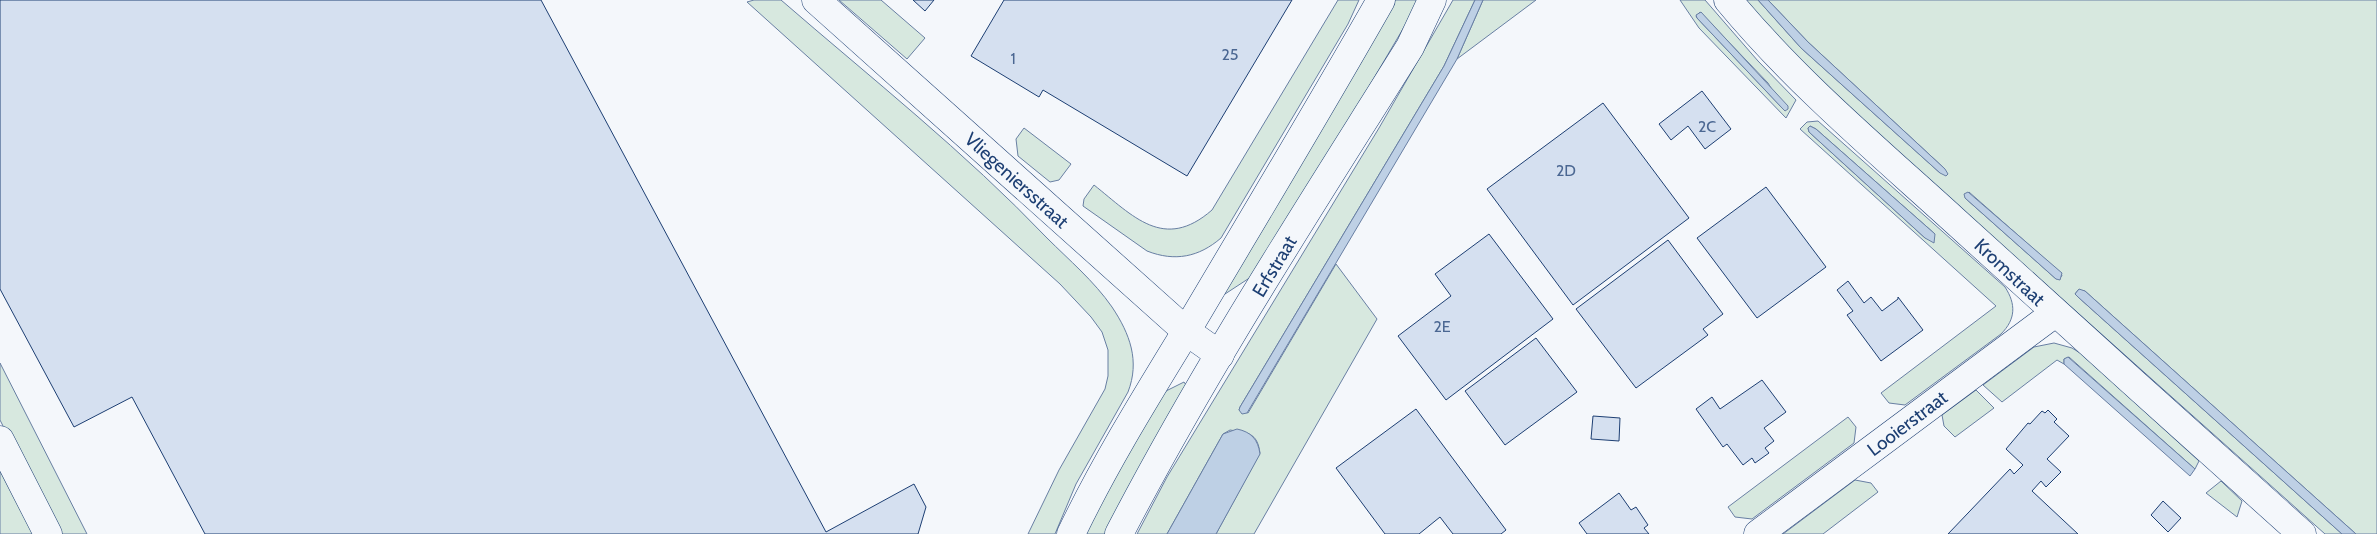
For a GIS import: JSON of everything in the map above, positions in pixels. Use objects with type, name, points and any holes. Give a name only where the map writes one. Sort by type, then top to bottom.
[{"type":"street","name":"Vliegeniersstraat","points":[[816,0],[1186,331],[1220,355]]},
{"type":"street","points":[[1071,534],[1093,488],[1128,426],[1381,0]]},
{"type":"street","name":"Erfstraat","points":[[1119,534],[1146,482],[1220,355],[1410,47],[1432,0]]},
{"type":"street","name":"Kromstraat","points":[[1728,0],[1752,29],[1821,99],[2055,313],[2302,534]]},
{"type":"street","name":"Looierstraat","points":[[1758,534],[2055,313]]},
{"type":"street","points":[[0,440],[48,534]]},
{"type":"shaded area","points":[[754,0],[781,0],[951,145],[1081,271],[1105,297],[1124,327],[1133,359],[1128,392],[1076,484],[1055,534],[1028,534],[1059,470],[1105,389],[1108,376],[1108,350],[1102,332],[1091,317],[1060,284],[747,2]]},
{"type":"shaded area","points":[[839,0],[881,0],[925,38],[907,59]]},
{"type":"shaded area","points":[[1338,0],[1359,0],[1348,24],[1221,238],[1204,250],[1186,256],[1177,257],[1157,254],[1147,251],[1083,206],[1084,199],[1094,185],[1136,218],[1164,229],[1179,228],[1195,222],[1212,210]]},
{"type":"shaded area","points":[[1392,0],[1420,0],[1341,134],[1251,277],[1225,294],[1223,293]]},
{"type":"shaded area","points":[[1453,0],[1475,0],[1444,66],[1240,407],[1239,410],[1248,413],[1336,264],[1377,319],[1254,534],[1216,534],[1260,453],[1259,446],[1254,437],[1247,433],[1230,430],[1223,434],[1167,534],[1137,534],[1167,477],[1379,128]]},
{"type":"shaded area","points":[[1483,0],[1536,0],[1457,59]]},
{"type":"shaded area","points":[[1680,0],[1705,0],[1758,61],[1796,100],[1786,118],[1699,28]],"holes":[[[1700,12],[1768,83],[1785,111],[1696,16]]]},
{"type":"shaded area","points":[[1746,0],[1758,0],[1801,48],[1940,173],[1945,169],[1808,42],[1768,0],[2377,0],[2377,534],[2356,534],[2085,291],[2078,290],[2075,294],[2078,297],[2342,534],[2325,534],[1833,94],[1776,35]],"holes":[[[1969,192],[2061,273],[2062,276],[2056,279],[1965,198]]]},
{"type":"shaded area","points":[[1818,121],[2005,287],[2009,293],[2013,305],[2012,317],[2010,323],[2001,334],[1905,405],[1889,403],[1881,393],[1996,306],[1800,129],[1807,122]],"holes":[[[1810,126],[1816,129],[1935,234],[1925,238],[1809,132],[1808,128]]]},
{"type":"shaded area","points":[[1024,128],[1071,164],[1059,180],[1050,182],[1018,156],[1016,139]]},
{"type":"shaded area","points":[[2054,343],[2072,348],[2080,353],[2199,461],[2195,469],[2069,357],[2064,359],[2064,364],[2057,360],[2002,402],[1983,385],[2034,347]]},
{"type":"shaded area","points":[[0,363],[87,534],[58,534],[0,420]]},
{"type":"shaded area","points":[[1184,382],[1186,385],[1109,534],[1083,534],[1162,393]]},
{"type":"shaded area","points":[[1976,390],[1994,408],[1955,437],[1944,426],[1942,415]]},
{"type":"shaded area","points":[[1848,417],[1856,427],[1854,443],[1752,519],[1735,517],[1728,507]]},
{"type":"shaded area","points":[[0,458],[39,534],[0,534]]},
{"type":"shaded area","points":[[1855,480],[1871,483],[1878,492],[1823,534],[1783,534]]},
{"type":"shaded area","points":[[2221,481],[2242,501],[2237,517],[2206,493]]},
{"type":"water","points":[[1475,0],[1483,0],[1457,59],[1247,413],[1242,414],[1239,410],[1240,407],[1444,66]]},
{"type":"water","points":[[1758,0],[1768,0],[1808,42],[1945,169],[1948,174],[1946,176],[1940,173],[1801,48]]},
{"type":"water","points":[[1701,12],[1788,106],[1788,109],[1785,111],[1782,108],[1697,18],[1696,15]]},
{"type":"water","points":[[1810,126],[1816,129],[1935,234],[1934,243],[1925,238],[1809,132],[1808,128]]},
{"type":"water","points":[[1968,192],[2062,273],[2060,280],[2056,279],[1965,198],[1964,194]]},
{"type":"water","points":[[2079,289],[2085,291],[2356,534],[2342,534],[2078,297],[2075,294]]},
{"type":"water","points":[[2068,357],[2195,469],[2190,476],[2064,364],[2064,359]]},
{"type":"water","points":[[1237,429],[1250,434],[1256,440],[1260,454],[1216,534],[1167,534],[1223,434]]},
{"type":"building","points":[[0,0],[541,0],[826,532],[914,484],[926,507],[918,534],[205,534],[132,397],[74,427],[0,289]]},
{"type":"building","points":[[913,0],[934,0],[925,11]]},
{"type":"building","points":[[1004,0],[1292,0],[1187,176],[1043,90],[1039,97],[971,56]]},
{"type":"building","points":[[1702,91],[1731,129],[1705,149],[1688,126],[1671,140],[1659,124]]},
{"type":"building","points":[[1603,103],[1689,218],[1573,305],[1487,189]]},
{"type":"building","points":[[1766,187],[1826,267],[1757,318],[1697,238]]},
{"type":"building","points":[[1489,234],[1553,319],[1446,400],[1398,336],[1451,296],[1435,274]]},
{"type":"building","points":[[1668,240],[1723,314],[1703,329],[1708,335],[1636,388],[1576,309]]},
{"type":"building","points":[[1848,281],[1864,303],[1871,297],[1882,311],[1898,299],[1898,297],[1923,330],[1881,361],[1847,315],[1853,311],[1837,290]]},
{"type":"building","points":[[1536,338],[1577,392],[1505,445],[1465,391]]},
{"type":"building","points":[[1762,380],[1786,412],[1764,428],[1774,441],[1765,448],[1769,453],[1755,463],[1752,458],[1743,465],[1727,444],[1723,447],[1696,409],[1712,397],[1720,409]]},
{"type":"building","points":[[1416,409],[1506,530],[1501,534],[1453,534],[1440,517],[1419,534],[1385,534],[1336,468]]},
{"type":"building","points":[[2048,410],[2057,419],[2054,422],[2069,436],[2047,459],[2061,472],[2046,487],[2041,481],[2032,491],[2078,534],[1948,534],[2010,469],[2014,474],[2023,465],[2006,449],[2028,423],[2030,424],[2042,411],[2045,413]]},
{"type":"building","points":[[1593,416],[1620,418],[1619,441],[1591,439]]},
{"type":"building","points":[[1619,493],[1631,510],[1636,507],[1648,525],[1644,528],[1649,534],[1587,534],[1579,523]]},
{"type":"building","points":[[2163,501],[2181,518],[2168,532],[2151,515]]}]
